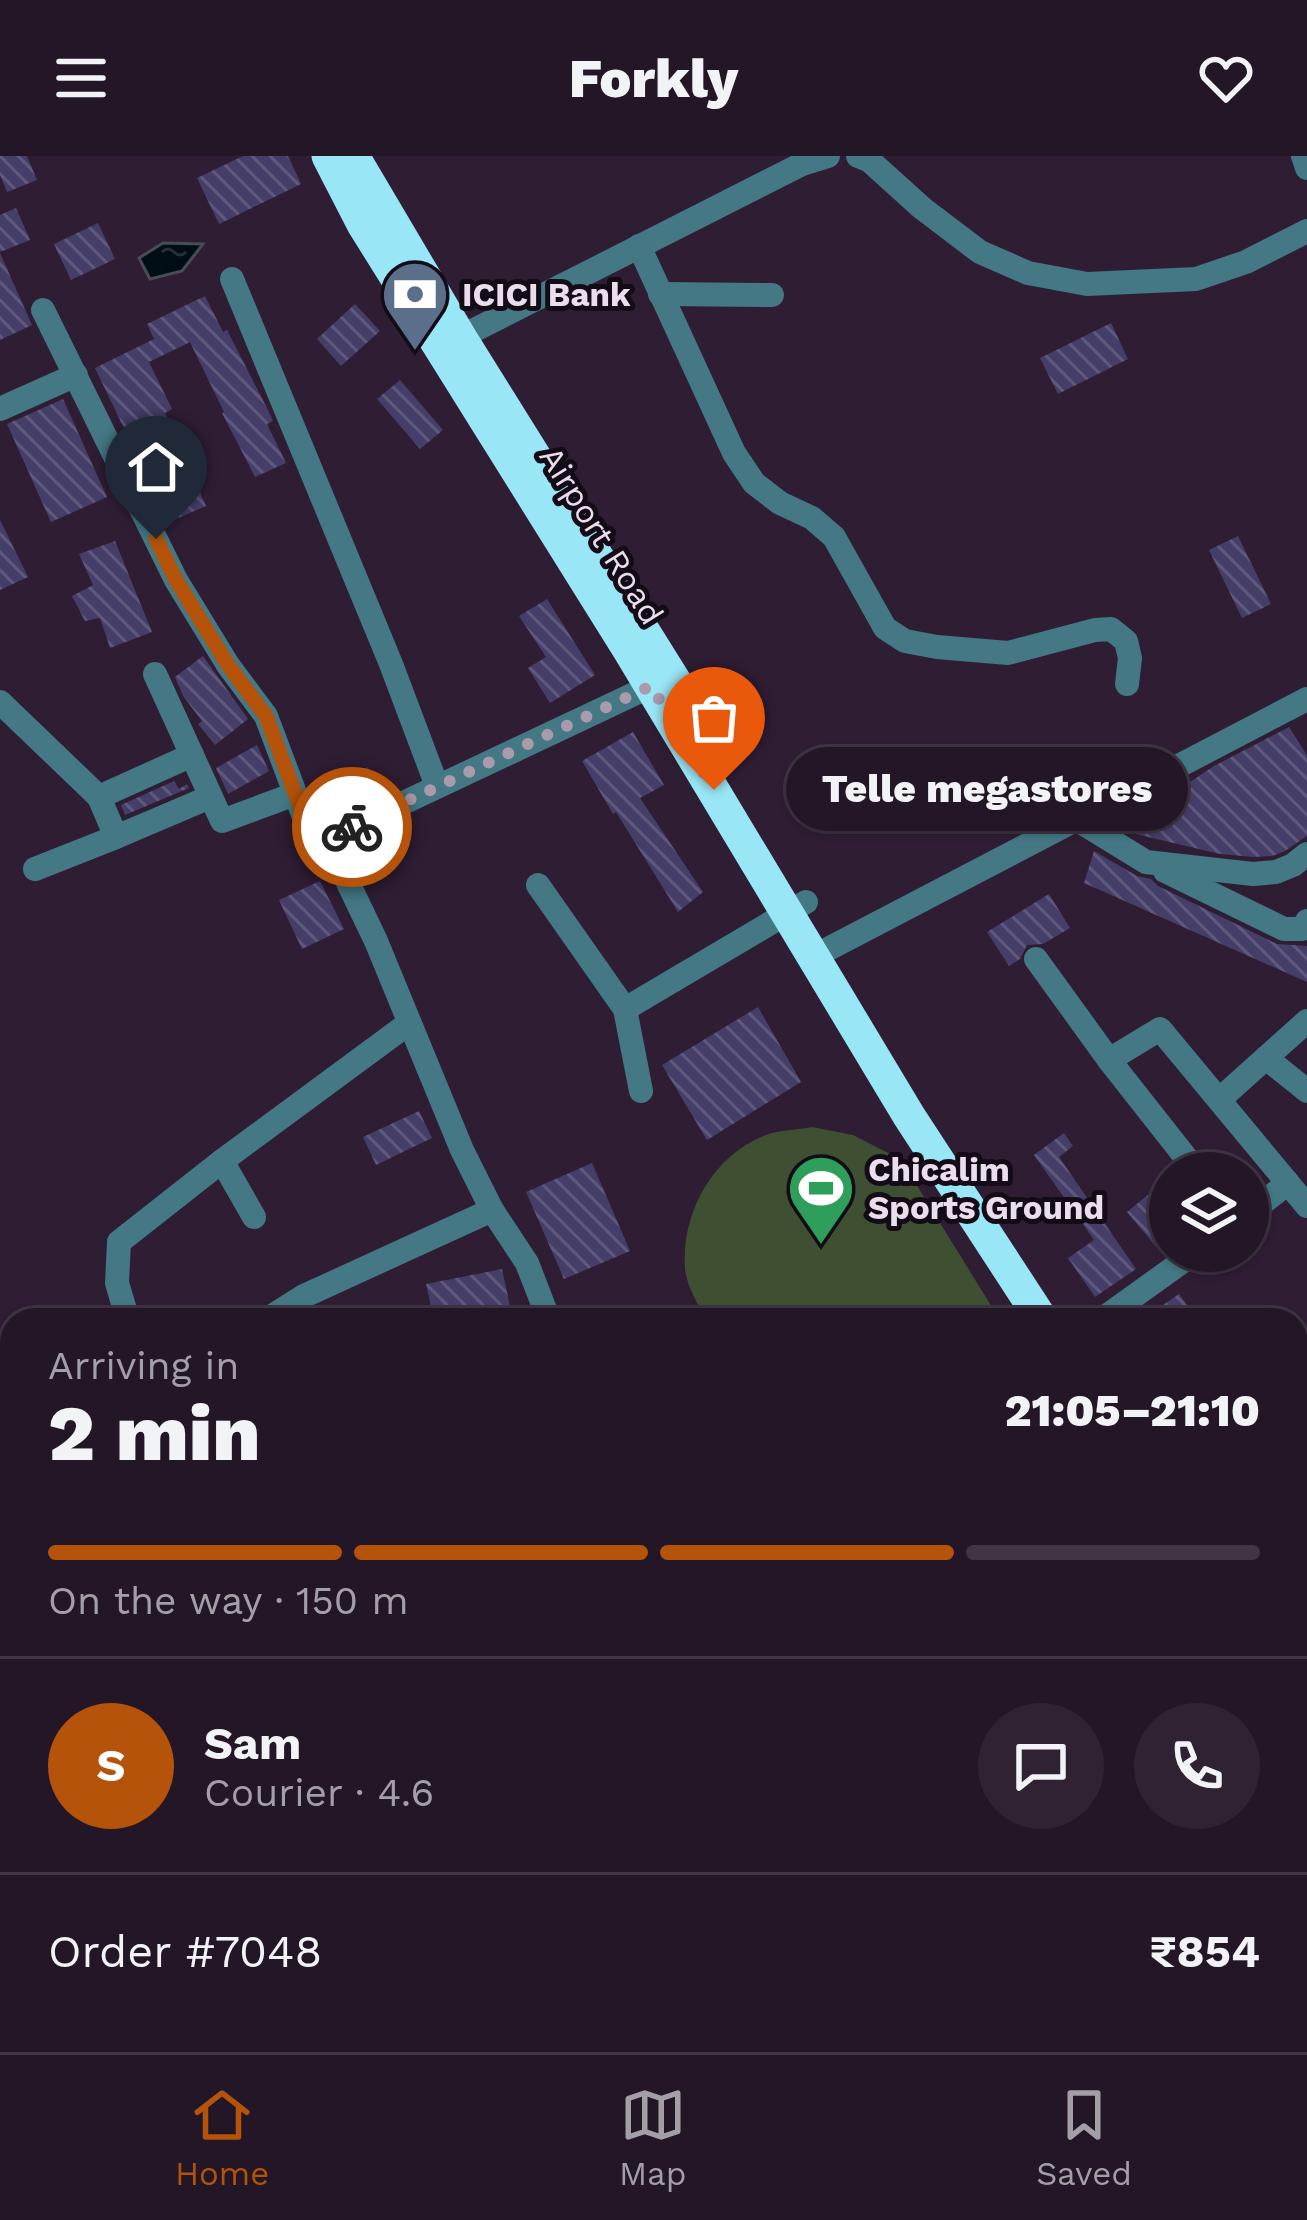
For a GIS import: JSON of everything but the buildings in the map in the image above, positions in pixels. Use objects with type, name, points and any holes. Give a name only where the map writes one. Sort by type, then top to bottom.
[{"type":"highway","name":"Airport Road","points":[[328,156],[363,224],[450,342],[634,614],[909,1116],[1034,1308]]},
{"type":"highway","name":"Airport Road","points":[[353,156],[450,342],[651,686],[797,907],[830,948],[873,1028],[1052,1308]]},
{"type":"street","points":[[450,342],[802,164],[828,156]]},
{"type":"street","points":[[858,156],[980,251],[1028,273],[1088,284],[1196,279],[1246,262],[1307,231]]},
{"type":"street","points":[[1303,156],[1307,168]]},
{"type":"street","points":[[638,246],[734,453],[754,483],[834,537],[885,628],[905,641],[1008,653],[1112,629],[1126,640],[1127,684]]},
{"type":"street","points":[[232,279],[437,786]]},
{"type":"street","points":[[660,294],[772,295]]},
{"type":"street","points":[[44,310],[176,580],[266,716],[307,825],[327,839],[376,941],[462,1150],[492,1210],[527,1263],[544,1308]]},
{"type":"street","points":[[0,409],[76,375]]},
{"type":"street","points":[[155,674],[222,821],[295,794]]},
{"type":"street","points":[[327,839],[651,686]]},
{"type":"street","points":[[830,948],[1307,699]]},
{"type":"street","points":[[0,702],[99,797],[116,837]]},
{"type":"street","points":[[99,797],[192,755]]},
{"type":"street","points":[[34,869],[210,797]]},
{"type":"street","points":[[1076,819],[1146,862],[1284,929],[1302,929],[1307,921]]},
{"type":"street","points":[[1146,862],[1253,874],[1293,866],[1307,854]]},
{"type":"street","points":[[538,885],[625,1009],[640,1091]]},
{"type":"street","points":[[625,1009],[797,907]]},
{"type":"street","points":[[1036,959],[1181,1152]]},
{"type":"street","points":[[1219,1100],[1307,1021]]},
{"type":"street","points":[[125,1308],[117,1282],[118,1242],[409,1023]]},
{"type":"street","points":[[1109,1060],[1160,1029],[1307,1206]]},
{"type":"street","points":[[1266,1058],[1307,1091]]},
{"type":"street","points":[[222,1161],[254,1216]]},
{"type":"street","points":[[1269,1198],[1288,1184]]},
{"type":"street","points":[[285,1308],[492,1210]]},
{"type":"street","points":[[1118,1308],[1168,1272]]},
{"type":"green space","name":"Chicalim Sports Ground","points":[[812,1127],[853,1135],[892,1155],[911,1176],[993,1308],[700,1308],[685,1269],[695,1207],[730,1156],[771,1133]]},
{"type":"water","points":[[163,243],[203,244],[182,271],[150,279],[139,258]]},
{"type":"way so far","points":[[352,827],[651,686],[714,790]]},
{"type":"place","name":"ICICI Bank","points":[[415,353]]},
{"type":"place","name":"Telle megastores","points":[[714,790]]},
{"type":"place","name":"Chicalim Sports Ground","points":[[821,1247]]},
{"type":"route","points":[[156,539],[228,665],[266,716],[307,825],[327,839],[352,827]]}]
